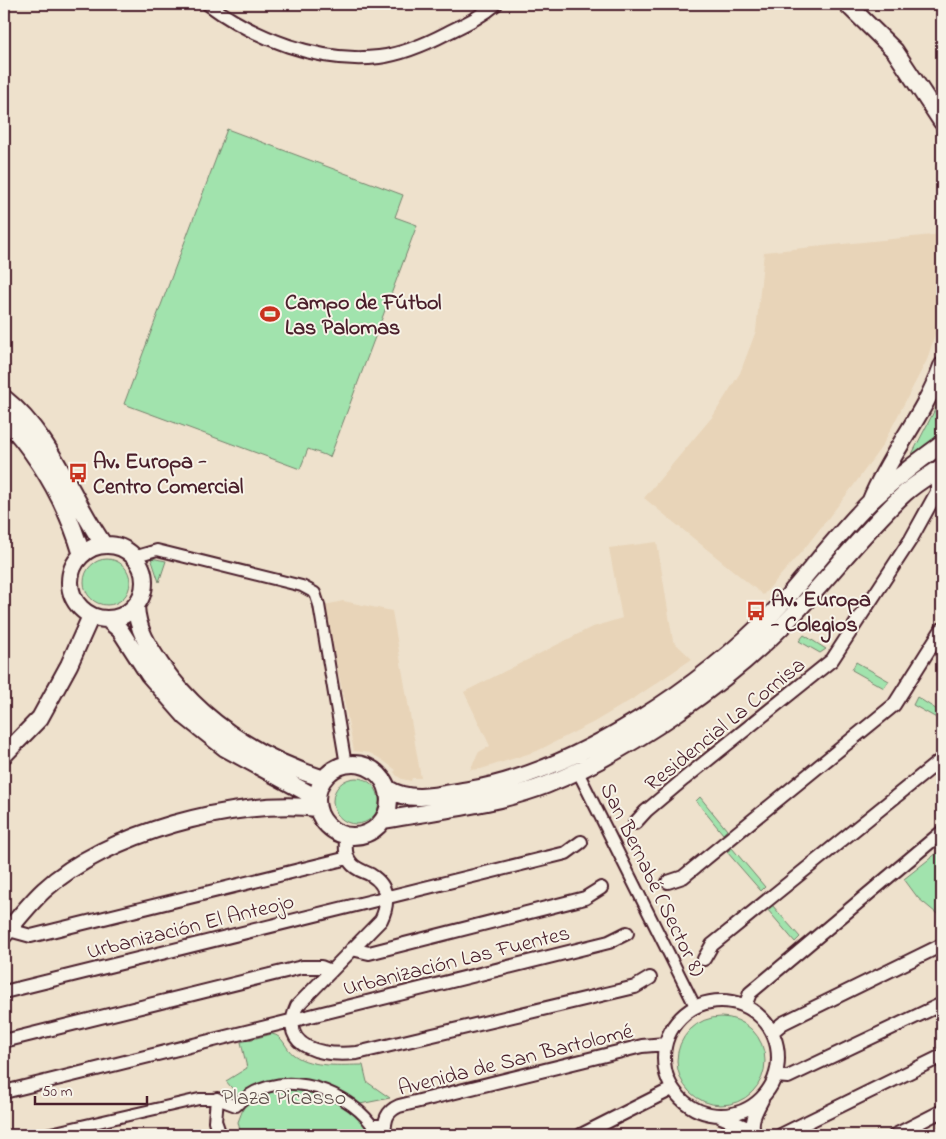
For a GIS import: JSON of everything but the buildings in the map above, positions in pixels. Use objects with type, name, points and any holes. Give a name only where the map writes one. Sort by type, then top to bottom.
[{"type":"street","points":[[208,4],[225,16],[271,39],[339,57],[380,57],[419,47],[482,16],[496,4]]},
{"type":"street","points":[[847,4],[859,13],[895,51],[942,122]]},
{"type":"street","points":[[869,503],[880,477],[918,417],[942,366]]},
{"type":"street","points":[[4,398],[38,434],[58,463],[85,519],[104,546]]},
{"type":"street","points":[[4,418],[22,437],[41,464],[73,525],[82,555]]},
{"type":"street","points":[[318,803],[324,779],[330,772],[346,764],[356,764],[372,769],[383,780],[388,789],[397,795],[414,798],[503,784],[566,759],[602,741],[677,694],[738,644],[780,604],[869,503],[942,444]]},
{"type":"street","points":[[384,820],[514,795],[545,785],[577,770],[648,731],[744,660],[792,616],[906,492],[937,470]]},
{"type":"street","name":"Residencial La Cornisa","points":[[635,823],[676,786],[832,660],[911,539],[937,492],[937,470]]},
{"type":"street","points":[[4,755],[40,718],[99,618],[128,613],[136,606],[142,594],[144,581],[141,568],[133,557],[115,546],[92,548],[82,555],[72,571],[70,589],[81,608],[99,618],[120,630],[149,675],[186,717],[225,748],[318,803],[328,826],[346,836],[368,834],[384,820],[388,810],[388,789]]},
{"type":"street","points":[[133,557],[157,550],[302,586],[315,594],[320,605],[346,764]]},
{"type":"street","points":[[136,606],[139,628],[149,648],[173,683],[199,709],[224,730],[254,750],[292,769],[324,779]]},
{"type":"street","points":[[668,882],[683,877],[894,705],[942,629]]},
{"type":"street","points":[[704,960],[712,945],[942,759]]},
{"type":"street","name":"San Bernabé (Sector 8)","points":[[577,770],[694,1006]]},
{"type":"street","points":[[259,809],[270,804],[276,797],[279,785],[275,776]]},
{"type":"street","points":[[6,932],[45,889],[82,862],[116,844],[181,822],[235,811],[318,803]]},
{"type":"street","points":[[745,1006],[750,994],[942,832]]},
{"type":"street","points":[[346,836],[345,848],[348,858],[356,868],[378,880],[386,897],[387,905],[380,920],[297,1006],[292,1020],[298,1041],[305,1047],[326,1053],[357,1053],[635,987],[650,978]]},
{"type":"street","points":[[386,897],[566,853],[581,842]]},
{"type":"street","name":"Urbanización El Anteojo","points":[[6,932],[31,936],[348,858]]},
{"type":"street","name":"Urbanización Las Fuentes","points":[[352,949],[369,953],[585,898],[601,888]]},
{"type":"street","name":"Urbanización El Anteojo","points":[[4,992],[386,897]]},
{"type":"street","name":"Urbanización Las Fuentes","points":[[292,1020],[609,942],[627,933]]},
{"type":"street","points":[[772,1032],[783,1023],[942,945]]},
{"type":"street","points":[[4,1041],[302,967],[321,967],[330,971]]},
{"type":"street","name":"San Bernabé (Sector 8)","points":[[716,1000],[745,1006],[758,1014],[772,1032],[778,1054],[776,1076],[764,1096],[747,1109],[730,1114],[714,1115],[692,1108],[672,1089],[663,1062],[665,1044],[677,1020],[694,1006],[716,1000]]},
{"type":"street","points":[[776,1076],[788,1077],[942,1004]]},
{"type":"street","points":[[4,1092],[292,1020]]},
{"type":"street","name":"Avenida de San Bartolomé","points":[[42,1135],[199,1099],[217,1099],[236,1106],[254,1091],[271,1086],[289,1084],[310,1087],[346,1100],[372,1125],[384,1130],[388,1113],[399,1106],[642,1046],[665,1044]]},
{"type":"street","points":[[781,1135],[942,1056]]},
{"type":"street","points":[[581,1135],[672,1089]]},
{"type":"street","points":[[714,1115],[731,1120],[750,1134],[754,1118],[764,1096]]},
{"type":"street","points":[[217,1099],[215,1121],[220,1135]]},
{"type":"street","points":[[895,1135],[942,1112]]},
{"type":"shaded area","points":[[942,234],[942,312],[927,360],[882,446],[804,549],[763,595],[644,498],[713,416],[740,373],[756,331],[764,252]]},
{"type":"shaded area","points":[[657,542],[673,641],[692,659],[636,697],[594,722],[537,751],[481,769],[470,770],[479,752],[490,746],[464,692],[590,628],[622,618],[609,548]]},
{"type":"shaded area","points":[[343,601],[392,611],[421,778],[412,778],[411,781],[402,779],[394,772],[396,770],[381,759],[370,753],[354,751],[325,605]]},
{"type":"green space","name":"Campo de Fútbol Las Palomas","points":[[227,129],[403,195],[395,217],[417,225],[330,457],[308,449],[300,469],[124,404]]},
{"type":"green space","points":[[942,396],[942,435],[911,456]]},
{"type":"green space","points":[[151,558],[166,561],[159,582]]},
{"type":"green space","points":[[102,559],[112,559],[126,569],[130,582],[126,595],[120,601],[112,605],[102,605],[88,595],[84,587],[84,577],[94,563]]},
{"type":"green space","points":[[804,635],[826,649],[820,653],[799,641]]},
{"type":"green space","points":[[856,662],[889,681],[884,688],[852,670]]},
{"type":"green space","points":[[917,697],[942,713],[942,721],[913,705]]},
{"type":"green space","points":[[356,778],[369,782],[375,788],[379,801],[375,814],[369,820],[356,824],[343,820],[337,814],[333,801],[337,788],[343,782]]},
{"type":"green space","points":[[700,797],[727,830],[723,834],[696,801]]},
{"type":"green space","points":[[732,848],[765,887],[761,891],[727,852]]},
{"type":"green space","points":[[942,849],[942,918],[918,898],[904,879]]},
{"type":"green space","points":[[772,905],[800,937],[795,942],[767,909]]},
{"type":"green space","points":[[721,1017],[738,1020],[746,1024],[758,1036],[762,1044],[765,1061],[762,1078],[758,1086],[746,1098],[738,1102],[721,1105],[704,1102],[696,1098],[684,1086],[680,1078],[677,1061],[680,1044],[684,1036],[696,1024],[704,1020]]},
{"type":"green space","name":"Plaza Picasso","points":[[272,1034],[279,1037],[294,1055],[309,1062],[327,1065],[363,1065],[367,1082],[390,1098],[360,1104],[354,1110],[366,1122],[369,1135],[241,1135],[238,1122],[245,1104],[226,1081],[247,1068],[241,1042]]},
{"type":"place","name":"Campo de Fútbol Las Palomas","points":[[270,314]]},
{"type":"place","name":"Av. Europa - Centro Comercial","points":[[78,473]]},
{"type":"place","name":"Av. Europa - Colegios","points":[[756,611]]}]
